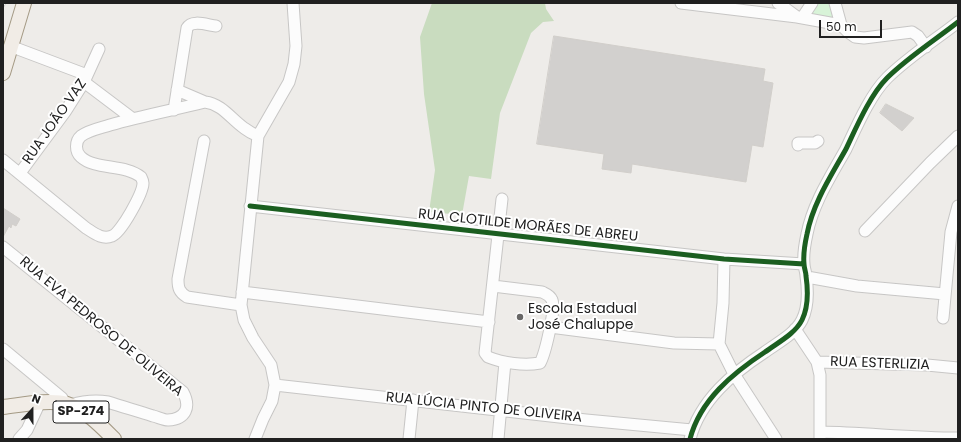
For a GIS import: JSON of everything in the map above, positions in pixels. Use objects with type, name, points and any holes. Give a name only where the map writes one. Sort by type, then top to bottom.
[{"type":"main road","points":[[3,73],[5,46],[16,3]]},
{"type":"main road","points":[[5,46],[24,3]]},
{"type":"main road","name":"SP-274","points":[[3,407],[40,402],[68,404],[89,416],[114,439]]},
{"type":"street","points":[[255,439],[272,401],[275,385],[271,365],[253,338],[244,320],[241,305],[242,292],[258,136],[286,88],[294,64],[296,46],[293,3]]},
{"type":"street","points":[[681,3],[799,17],[841,25]]},
{"type":"street","points":[[778,3],[799,17]]},
{"type":"street","points":[[799,17],[812,3]]},
{"type":"street","points":[[835,3],[841,25],[855,37],[864,38],[912,32],[918,36],[926,47]]},
{"type":"street","points":[[691,435],[700,414],[714,395],[734,374],[784,338],[795,329],[801,321],[805,310],[807,297],[804,264],[807,233],[812,215],[832,174],[868,106],[886,79],[958,22]]},
{"type":"street","points":[[174,110],[186,28],[192,23],[216,26]]},
{"type":"street","points":[[5,46],[86,79],[133,119]]},
{"type":"street","name":"RUA JOÃO VAZ","points":[[20,173],[50,134],[86,79],[99,49]]},
{"type":"street","points":[[177,90],[218,106],[244,128],[258,136]]},
{"type":"street","points":[[3,160],[95,234],[106,237],[111,236],[118,230],[135,202],[143,183],[141,177],[136,173],[90,162],[82,158],[77,152],[76,145],[80,137],[87,132],[133,119],[205,102]]},
{"type":"street","points":[[865,231],[958,136]]},
{"type":"street","points":[[204,141],[178,279],[178,287],[181,293],[187,297],[241,305]]},
{"type":"street","points":[[798,145],[798,143],[815,144],[818,141]]},
{"type":"street","points":[[493,286],[542,292],[549,295],[553,301],[550,327],[543,358],[540,363],[505,362],[488,357],[485,353],[502,199]]},
{"type":"street","name":"RUA CLOTILDE MORÃES DE ABREU","points":[[250,206],[724,259],[804,264]]},
{"type":"street","points":[[943,318],[951,232],[958,206]]},
{"type":"street","name":"RUA EVA PEDROSO DE OLIVEIRA","points":[[3,247],[183,392],[187,405],[186,411],[183,414],[177,418],[167,420],[99,400],[68,404]]},
{"type":"street","points":[[724,259],[719,344],[734,374],[776,439]]},
{"type":"street","points":[[806,277],[857,286],[945,294]]},
{"type":"street","points":[[242,292],[489,322]]},
{"type":"street","points":[[550,327],[674,343],[719,344]]},
{"type":"street","name":"RUA ESTERLIZIA","points":[[795,329],[817,362],[927,365],[958,368]]},
{"type":"street","points":[[3,349],[68,404]]},
{"type":"street","points":[[498,439],[505,362]]},
{"type":"street","points":[[817,362],[820,375],[821,435],[859,433],[929,439],[958,438]]},
{"type":"street","name":"RUA LÚCIA PINTO DE OLIVEIRA","points":[[275,385],[500,410],[691,435]]},
{"type":"street","points":[[409,439],[413,400]]},
{"type":"street","points":[[19,439],[27,430],[40,402]]},
{"type":"green space","points":[[432,3],[545,3],[546,9],[554,21],[543,22],[531,33],[500,113],[491,179],[469,176],[462,215],[429,212],[435,170],[424,94],[420,37]]},
{"type":"green space","points":[[813,3],[828,3],[835,15],[833,18],[806,15]]},
{"type":"building","points":[[554,36],[765,69],[763,81],[773,83],[763,147],[752,145],[746,182],[632,164],[631,173],[602,169],[604,154],[537,144]]},
{"type":"building","points":[[886,104],[914,118],[902,131],[880,113]]},
{"type":"building","points":[[3,208],[20,219],[16,226],[12,224],[11,228],[9,226],[3,237]]},
{"type":"cycle path","points":[[690,439],[701,412],[719,389],[741,369],[795,330],[802,320],[807,293],[804,252],[810,223],[823,190],[875,93],[887,78],[903,63],[958,22]]},
{"type":"cycle path","points":[[250,206],[724,259],[804,264]]},
{"type":"place","name":"Escola Estadual José Chaluppe","points":[[520,317]]}]
